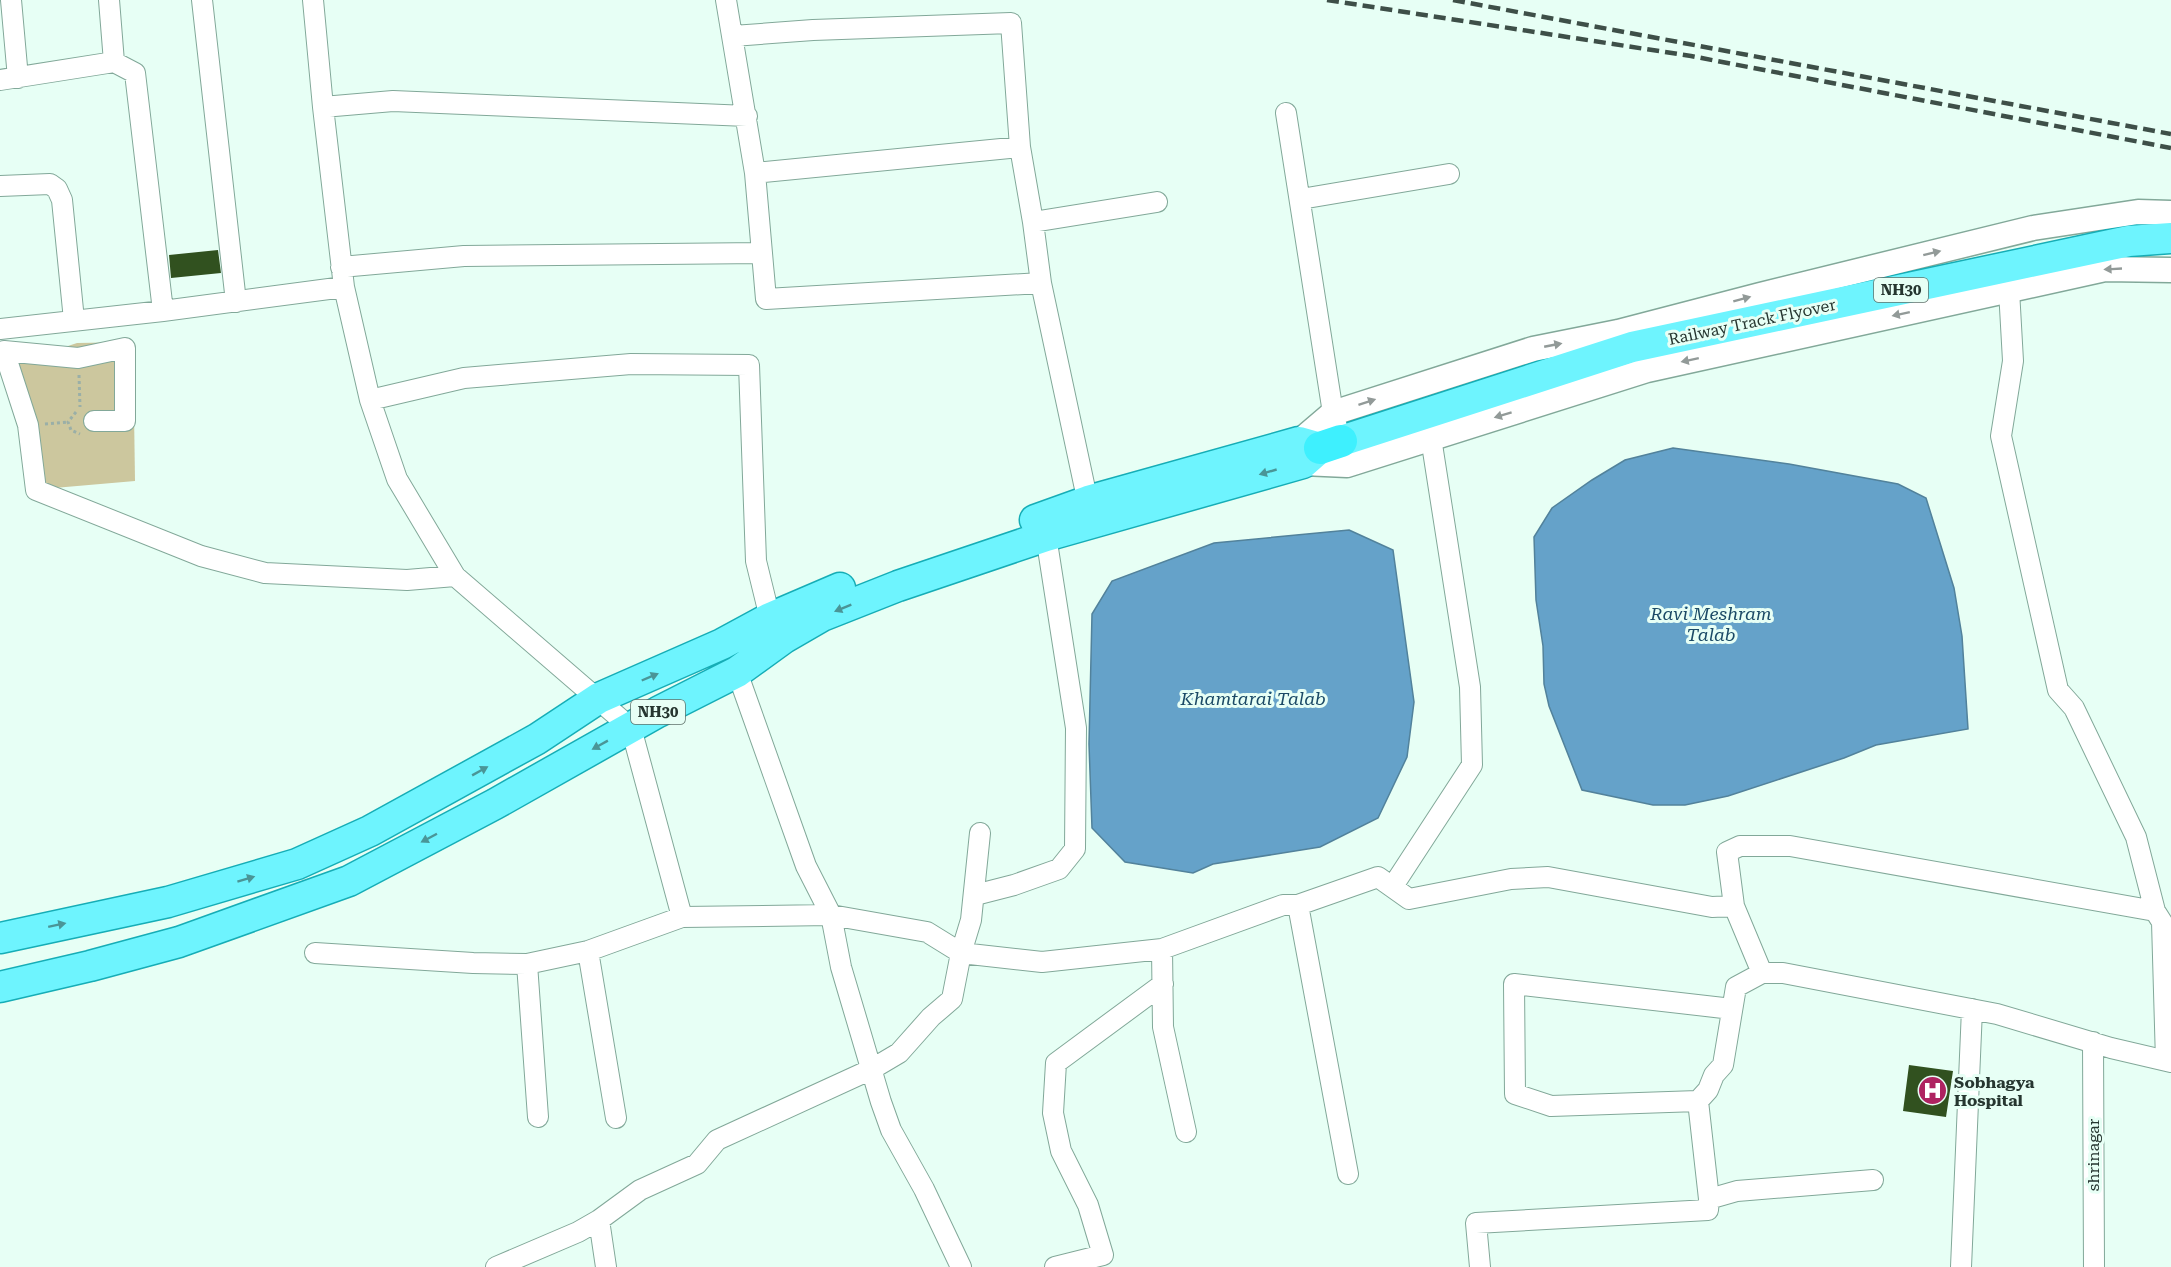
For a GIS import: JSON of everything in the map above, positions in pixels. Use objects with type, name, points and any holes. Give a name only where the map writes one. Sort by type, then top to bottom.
[{"type":"main road","name":"Railway Track Flyover","points":[[1324,445],[1632,347],[2129,241],[2171,238]]},
{"type":"main road","name":"NH30","points":[[0,987],[179,942],[349,881],[736,672],[777,628],[838,588],[971,543],[1090,512],[1324,445]]},
{"type":"main road","name":"NH30","points":[[0,938],[168,902],[297,864],[370,831],[527,745],[599,698],[722,644],[822,616],[898,586],[1046,536],[1090,512]]},
{"type":"street","points":[[11,0],[9,79],[114,62],[135,73],[163,311]]},
{"type":"street","points":[[109,0],[114,62]]},
{"type":"street","points":[[202,0],[236,302]]},
{"type":"street","points":[[313,0],[322,107],[344,287],[370,400],[397,478],[455,576],[631,728],[682,917]]},
{"type":"street","points":[[726,0],[755,173],[766,299],[1041,283]]},
{"type":"street","points":[[733,36],[813,30],[1011,23],[1020,147],[1041,283],[1090,512]]},
{"type":"street","points":[[322,107],[393,101],[747,116]]},
{"type":"street","points":[[1286,113],[1301,199],[1324,445]]},
{"type":"street","points":[[755,173],[1020,147]]},
{"type":"street","points":[[1301,199],[1449,174]]},
{"type":"street","points":[[0,186],[50,184],[57,189],[62,200],[74,320]]},
{"type":"street","points":[[1033,222],[1157,202]]},
{"type":"street","points":[[1324,445],[1533,349],[1618,332],[2033,228],[2138,212],[2171,213]]},
{"type":"street","points":[[341,267],[464,256],[762,253]]},
{"type":"street","points":[[1324,445],[1431,438],[1647,370],[2106,269],[2171,270]]},
{"type":"street","points":[[0,328],[163,311],[344,287]]},
{"type":"street","points":[[1732,1009],[1514,984],[1515,1094],[1551,1106],[1698,1101],[1708,1090],[1714,1075],[1724,1065],[1736,987],[1762,973],[1783,973],[1997,1014],[2169,1061],[2162,922],[2155,911],[2136,837],[2074,708],[2058,690],[2001,436],[2013,361],[2009,290]]},
{"type":"street","points":[[94,421],[125,421],[125,348],[78,358],[2,347],[28,425],[36,490],[201,556],[265,573],[407,580],[455,576]]},
{"type":"street","points":[[370,400],[464,378],[631,364],[749,365],[756,561],[777,628]]},
{"type":"street","points":[[1393,886],[1472,765],[1470,687],[1431,438]]},
{"type":"street","points":[[975,895],[1014,885],[1059,869],[1076,849],[1076,728],[1046,536]]},
{"type":"street","points":[[736,672],[806,866],[831,915],[841,966],[891,1130],[924,1189],[961,1267]]},
{"type":"street","points":[[496,1267],[578,1232],[599,1220],[640,1190],[697,1164],[717,1140],[872,1069],[899,1053],[931,1017],[952,999],[961,953],[971,920],[980,833]]},
{"type":"street","points":[[1762,973],[1734,906],[1727,852],[1740,846],[1791,846],[2155,911]]},
{"type":"street","points":[[315,953],[527,964],[588,951],[682,917],[831,915],[927,932],[961,953],[1042,962],[1162,949],[1283,905],[1298,905],[1378,877],[1409,899],[1510,879],[1548,877],[1712,907],[1734,906]]},
{"type":"street","points":[[1298,905],[1348,1174]]},
{"type":"street","points":[[1162,949],[1163,1027],[1186,1132]]},
{"type":"street","points":[[588,951],[616,1118]]},
{"type":"street","points":[[527,964],[538,1117]]},
{"type":"street","points":[[1055,1267],[1103,1255],[1088,1205],[1061,1151],[1053,1113],[1056,1063],[1163,984]]},
{"type":"street","points":[[1961,1267],[1972,1009]]},
{"type":"street","name":"shrinagar","points":[[2093,1042],[2094,1267]]},
{"type":"street","points":[[1480,1267],[1476,1223],[1708,1210],[1709,1199],[1698,1101]]},
{"type":"street","points":[[1709,1199],[1737,1191],[1873,1180]]},
{"type":"street","points":[[599,1220],[606,1267]]},
{"type":"path","points":[[78,358],[80,408],[68,422],[71,430],[81,435],[90,430],[94,421]]},
{"type":"shaded area","points":[[133,342],[135,481],[31,490],[11,365],[77,343]]},
{"type":"water","name":"Ravi Meshram Talab","points":[[1673,448],[1789,464],[1898,484],[1926,498],[1954,588],[1962,636],[1968,729],[1876,745],[1844,758],[1728,796],[1685,805],[1653,805],[1582,790],[1549,706],[1544,684],[1543,646],[1536,600],[1534,537],[1552,508],[1592,480],[1625,460]]},
{"type":"water","name":"Khamtarai Talab","points":[[1349,530],[1393,550],[1414,702],[1407,757],[1378,818],[1320,847],[1213,864],[1193,873],[1125,862],[1092,828],[1089,744],[1092,614],[1112,581],[1214,543]]},
{"type":"building","points":[[218,250],[221,273],[171,278],[169,255]]},
{"type":"building","points":[[1909,1065],[1953,1071],[1946,1117],[1903,1111]]},
{"type":"railway","points":[[1327,0],[1691,56],[2171,148]]},
{"type":"railway","points":[[1453,0],[2171,134]]},
{"type":"place","name":"Sobhagya Hospital","points":[[1933,1091]]}]
